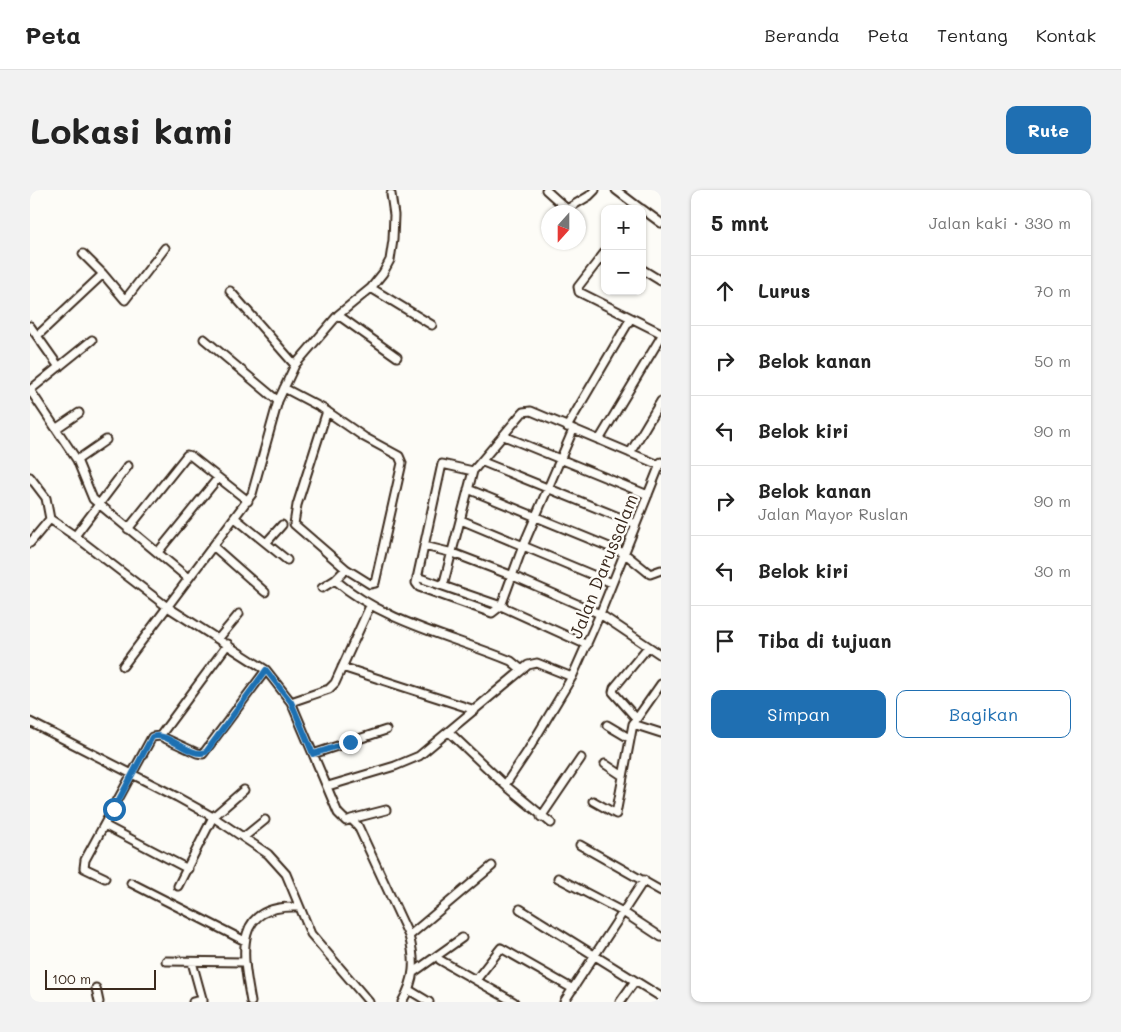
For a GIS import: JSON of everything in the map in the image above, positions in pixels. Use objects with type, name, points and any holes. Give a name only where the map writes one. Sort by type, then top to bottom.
[{"type":"street","points":[[546,190],[567,209],[589,196],[595,190]]},
{"type":"street","points":[[616,190],[636,205]]},
{"type":"street","points":[[123,666],[166,606],[248,501],[252,494],[278,401],[296,365],[338,315],[371,288],[383,273],[390,260],[394,215],[391,194]]},
{"type":"street","points":[[646,212],[661,223]]},
{"type":"street","points":[[83,254],[125,300],[165,248]]},
{"type":"street","points":[[601,258],[578,290],[661,332]]},
{"type":"street","points":[[646,272],[661,281]]},
{"type":"street","points":[[37,336],[103,274]]},
{"type":"street","points":[[371,288],[432,325]]},
{"type":"street","points":[[230,291],[296,365]]},
{"type":"street","points":[[338,315],[396,356]]},
{"type":"street","points":[[473,471],[442,464],[417,577],[417,586],[490,613],[496,613],[501,606],[523,546],[560,460],[570,428],[631,318]]},
{"type":"street","points":[[30,326],[59,367]]},
{"type":"street","points":[[599,440],[661,338]]},
{"type":"street","points":[[204,339],[278,401]]},
{"type":"street","points":[[92,340],[30,390],[76,460],[93,499],[188,578]]},
{"type":"street","points":[[284,388],[327,411],[364,437],[399,456],[402,462],[375,584],[370,584],[346,569],[294,524],[299,498],[327,411]]},
{"type":"street","points":[[630,453],[661,401]]},
{"type":"street","points":[[443,586],[473,471],[483,462],[523,412],[527,410],[660,464]]},
{"type":"street","points":[[56,428],[79,412]]},
{"type":"street","points":[[504,436],[648,495]]},
{"type":"street","points":[[76,460],[106,440]]},
{"type":"street","points":[[128,529],[187,455],[191,456],[248,501]]},
{"type":"street","points":[[483,462],[547,490],[636,524]]},
{"type":"street","name":"Jalan Darussalam","points":[[505,785],[528,752],[572,677],[600,614],[648,495],[658,478],[660,464]]},
{"type":"street","points":[[75,536],[128,466]]},
{"type":"street","points":[[158,552],[218,478]]},
{"type":"street","points":[[32,483],[46,498],[50,519],[166,606],[219,638],[266,670],[291,702],[342,818],[346,821],[386,810]]},
{"type":"street","points":[[468,489],[624,553],[650,574],[661,570]]},
{"type":"street","points":[[235,518],[287,560]]},
{"type":"street","points":[[30,542],[50,519]]},
{"type":"street","points":[[461,520],[612,583]]},
{"type":"street","points":[[266,544],[282,525]]},
{"type":"street","points":[[213,546],[265,592]]},
{"type":"street","points":[[424,546],[453,553],[513,576],[600,614],[661,655]]},
{"type":"street","points":[[322,588],[335,580],[346,569]]},
{"type":"street","points":[[417,577],[501,606],[587,645]]},
{"type":"street","points":[[335,580],[370,606],[510,661],[522,670]]},
{"type":"street","points":[[291,702],[328,690],[340,675],[370,606]]},
{"type":"street","points":[[219,638],[239,614]]},
{"type":"street","points":[[160,736],[228,644]]},
{"type":"street","points":[[648,647],[614,688],[613,692],[635,721],[661,733]]},
{"type":"street","points":[[328,786],[407,762],[419,756],[532,663],[537,663],[572,677]]},
{"type":"street","points":[[342,667],[475,710]]},
{"type":"street","points":[[105,878],[88,871],[84,864],[133,776],[152,737],[160,736],[197,753],[206,752],[266,670]]},
{"type":"street","points":[[592,801],[616,814],[629,738],[635,721],[661,684]]},
{"type":"street","points":[[30,722],[213,817],[244,836],[268,854],[283,869],[298,907],[320,948],[369,1002]]},
{"type":"street","points":[[607,725],[629,738]]},
{"type":"street","points":[[313,754],[386,730]]},
{"type":"street","points":[[449,732],[505,785],[551,824]]},
{"type":"street","points":[[541,817],[581,758]]},
{"type":"street","points":[[605,764],[623,776]]},
{"type":"street","points":[[178,886],[188,870],[213,817],[244,790]]},
{"type":"street","points":[[351,819],[361,832],[409,936],[413,951],[414,972],[409,990],[402,1002]]},
{"type":"street","points":[[244,836],[265,820]]},
{"type":"street","points":[[104,825],[188,870]]},
{"type":"street","points":[[580,844],[661,890]]},
{"type":"street","points":[[409,936],[492,866]]},
{"type":"street","points":[[558,878],[623,912],[661,936]]},
{"type":"street","points":[[564,1002],[644,880]]},
{"type":"street","points":[[131,883],[244,941]]},
{"type":"street","points":[[251,1002],[244,962],[244,941],[252,924],[265,911],[282,906],[298,907]]},
{"type":"street","points":[[520,909],[595,954],[661,997]]},
{"type":"street","points":[[414,972],[462,938]]},
{"type":"street","points":[[476,980],[498,949],[505,950],[573,988]]},
{"type":"street","points":[[440,960],[514,1002]]},
{"type":"street","points":[[166,961],[244,962]]},
{"type":"street","points":[[192,962],[203,1001],[193,1002]]},
{"type":"street","points":[[620,1002],[635,981]]},
{"type":"street","points":[[96,988],[99,1002]]},
{"type":"street","points":[[409,990],[429,1002]]},
{"type":"route","points":[[114,809],[152,737],[157,735],[203,754],[266,670],[291,702],[313,754],[350,742]]}]
